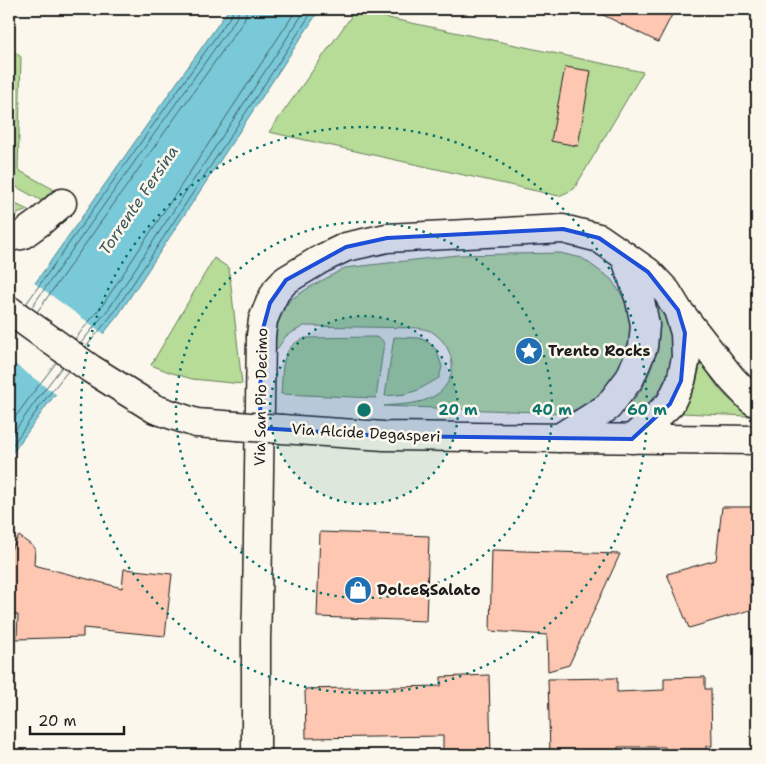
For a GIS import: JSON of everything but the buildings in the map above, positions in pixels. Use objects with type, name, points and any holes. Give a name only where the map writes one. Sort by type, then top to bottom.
[{"type":"street","points":[[9,237],[22,235],[62,202]]},
{"type":"street","name":"Via San Pio Decimo","points":[[256,755],[261,336],[263,320],[270,303],[276,291],[286,280],[321,258],[346,247],[387,238],[563,228],[599,238],[648,272],[666,292],[678,310],[685,333],[686,358],[681,380],[670,404],[632,439]]},
{"type":"street","points":[[559,438],[608,407],[630,378],[643,347],[645,325],[640,300],[625,256]]},
{"type":"street","name":"Via Alcide Degasperi","points":[[9,310],[103,378],[155,408],[196,423],[384,436],[757,440]]},
{"type":"street","points":[[678,310],[732,379],[757,403]]},
{"type":"highlighted area","points":[[563,229],[599,238],[648,272],[678,310],[685,333],[681,381],[670,404],[632,439],[384,436],[260,428],[261,336],[270,303],[286,280],[346,247],[387,238]]},
{"type":"green space","points":[[355,11],[643,72],[574,189],[559,196],[269,132]]},
{"type":"green space","points":[[9,47],[21,57],[18,170],[53,189],[42,201],[9,183]]},
{"type":"green space","points":[[9,201],[28,210],[9,217]]},
{"type":"green space","points":[[560,253],[582,258],[611,279],[624,298],[632,328],[626,354],[615,378],[595,398],[578,409],[562,413],[384,406],[424,401],[436,395],[448,381],[452,364],[447,348],[433,333],[417,328],[304,326],[286,336],[275,352],[279,316],[290,300],[345,268],[457,255]]},
{"type":"green space","points":[[214,258],[229,268],[242,384],[192,379],[151,365]]},
{"type":"green space","points":[[658,297],[670,316],[675,352],[668,378],[662,388],[644,408],[637,412],[626,410],[626,407],[632,403],[643,387],[655,356],[658,319],[654,299]]},
{"type":"green space","points":[[375,337],[381,339],[384,343],[376,398],[281,394],[284,360],[286,354],[297,342],[305,338]]},
{"type":"green space","points":[[394,337],[419,338],[428,342],[436,349],[442,367],[439,378],[418,390],[406,394],[385,396]]},
{"type":"green space","points":[[704,364],[722,392],[734,403],[748,411],[748,416],[682,413],[696,384],[700,365]]},
{"type":"water","name":"Torrente Fersina","points":[[229,9],[320,9],[119,314],[47,405],[9,458],[9,320]]},
{"type":"pier","points":[[33,282],[104,334],[57,395],[9,360],[9,316]]},
{"type":"place","name":"Trento Rocks","points":[[529,351]]},
{"type":"place","name":"Dolce&Salato","points":[[358,590]]}]
